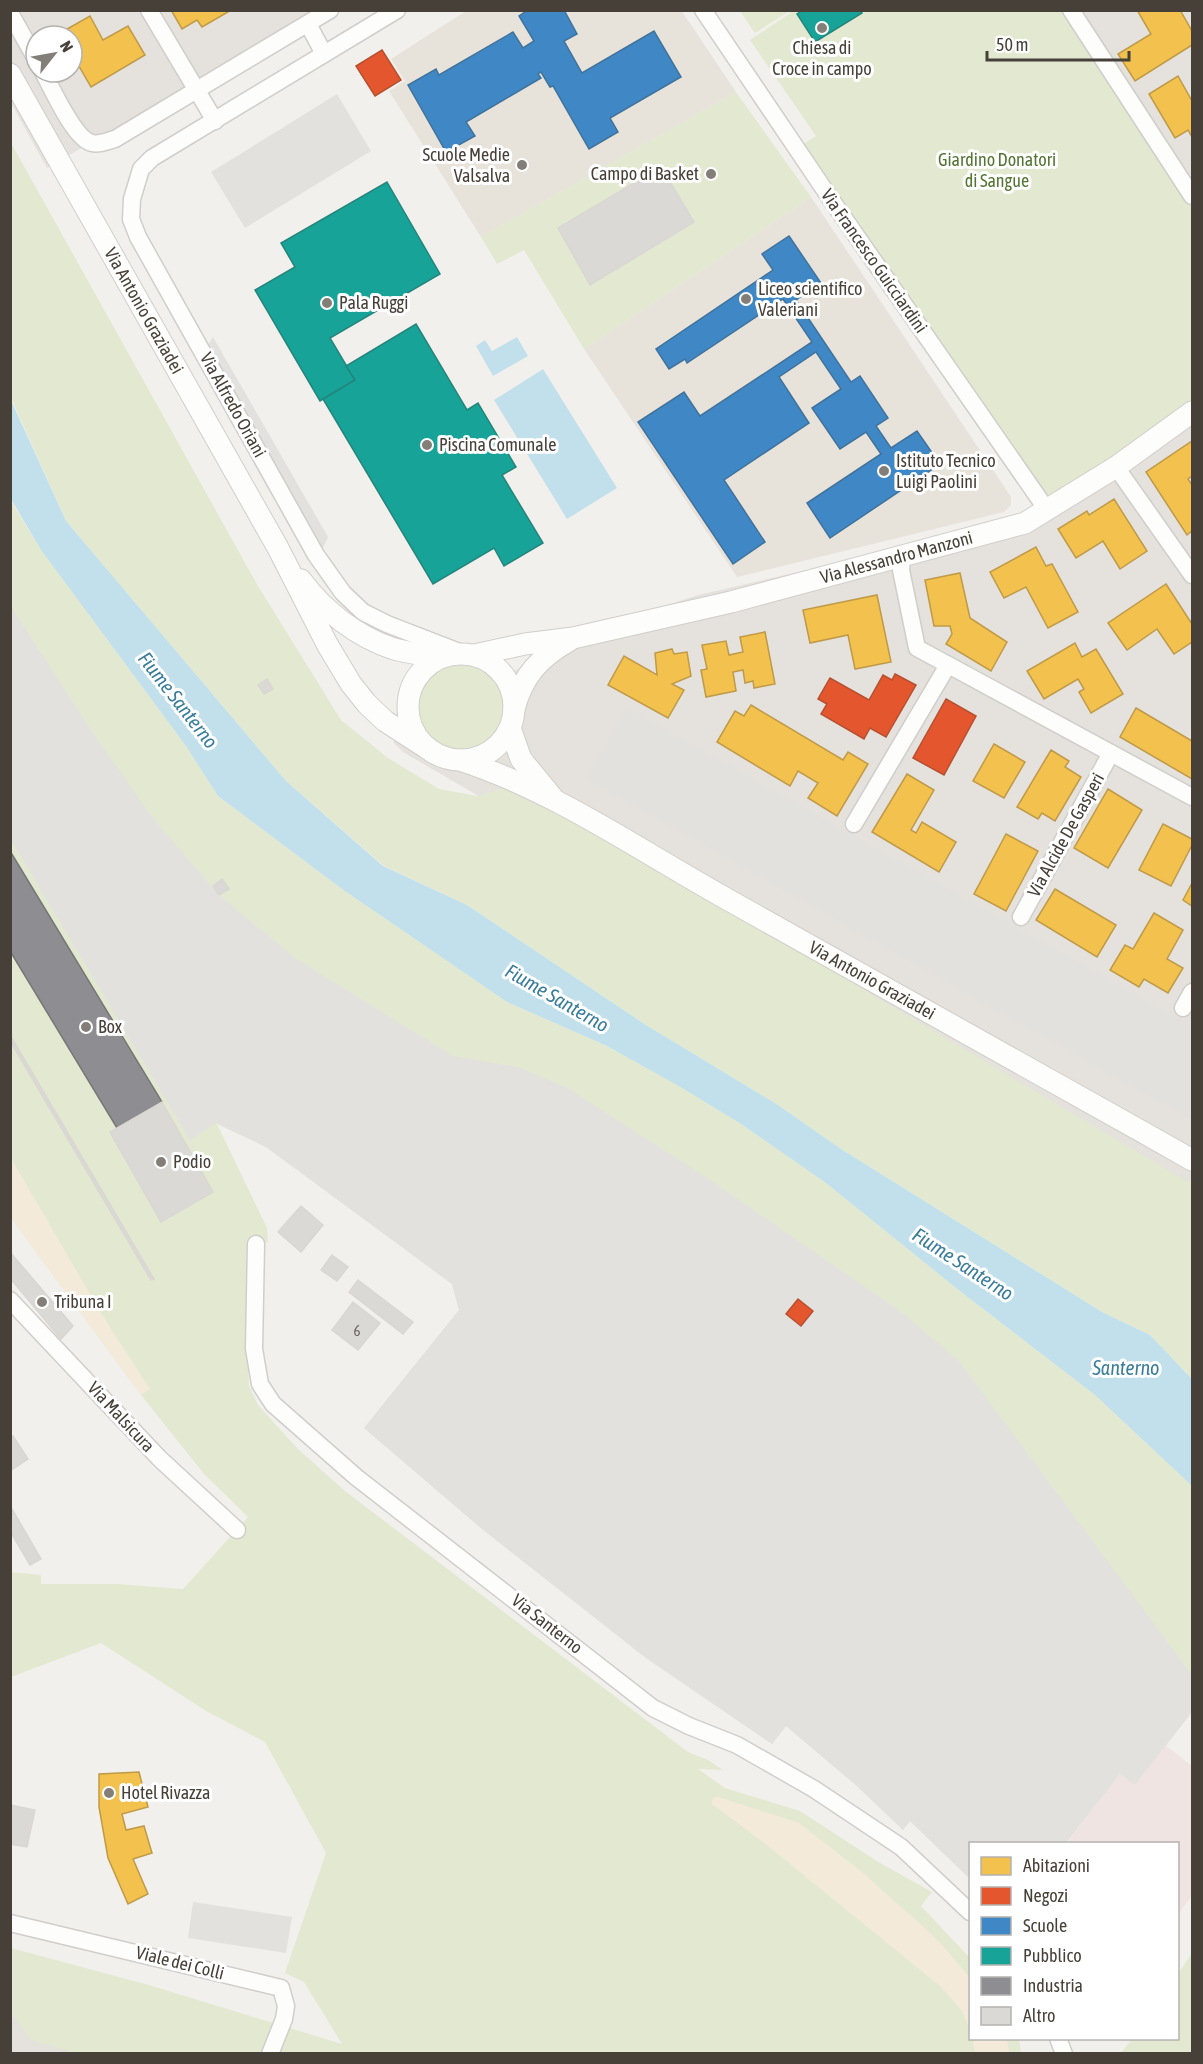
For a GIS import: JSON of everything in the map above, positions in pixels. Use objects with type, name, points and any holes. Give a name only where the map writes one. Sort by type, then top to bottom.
[{"type":"street","points":[[149,10],[215,121]]},
{"type":"street","points":[[50,84],[78,134],[89,142],[100,144],[115,139],[330,10]]},
{"type":"street","name":"Via Alfredo Oriani","points":[[397,10],[152,158],[141,169],[132,199],[131,219],[138,237],[316,555],[343,593],[363,612],[387,624],[468,654]]},
{"type":"street","name":"Via Francesco Guicciardini","points":[[703,10],[855,235],[1047,510]]},
{"type":"street","points":[[1071,10],[1192,196]]},
{"type":"street","points":[[10,13],[24,38]]},
{"type":"street","points":[[308,24],[324,54]]},
{"type":"street","name":"Via Antonio Graziadei","points":[[10,74],[278,548],[327,644],[351,684],[367,704],[386,721],[433,752]]},
{"type":"street","name":"Via Alessandro Manzoni","points":[[468,654],[525,644],[573,639],[731,602],[1024,523],[1116,466],[1192,412]]},
{"type":"street","points":[[1116,466],[1192,575]]},
{"type":"street","name":"Via Antonio Graziadei","points":[[278,548],[306,586],[335,615],[363,636],[396,650],[440,657]]},
{"type":"street","name":"Via Alcide De Gasperi","points":[[902,555],[900,570],[917,648],[1192,797]]},
{"type":"street","name":"Via Alessandro Manzoni","points":[[512,719],[520,688],[529,673],[541,660],[573,639]]},
{"type":"street","points":[[468,654],[487,660],[503,675],[513,694],[512,719],[502,741],[490,752],[476,758],[460,760],[446,758],[433,752],[415,734],[407,709],[412,683],[429,664],[440,657],[468,654]]},
{"type":"street","points":[[854,824],[948,665]]},
{"type":"street","name":"Via Antonio Graziadei","points":[[512,719],[521,759],[554,800]]},
{"type":"street","name":"Via Alcide De Gasperi","points":[[1021,917],[1111,753]]},
{"type":"street","name":"Via Antonio Graziadei","points":[[460,760],[554,800],[724,898],[1192,1160]]},
{"type":"street","points":[[1184,1008],[1192,992]]},
{"type":"street","name":"Via Santerno","points":[[256,1244],[254,1349],[260,1384],[273,1404],[356,1477],[653,1708],[689,1726],[737,1745],[814,1789],[901,1847],[969,1911]]},
{"type":"street","name":"Via Malsicura","points":[[10,1300],[160,1459],[237,1530]]},
{"type":"street","name":"Viale dei Colli","points":[[10,1923],[281,1988],[286,2006],[284,2019],[270,2054]]},
{"type":"shaded area","name":"Scuole Medie Valsalva","points":[[681,10],[736,92],[481,237],[389,91],[405,81],[391,59],[466,11]]},
{"type":"shaded area","points":[[10,11],[317,11],[47,168],[11,103]]},
{"type":"shaded area","points":[[1076,11],[1192,11],[1192,186]]},
{"type":"shaded area","points":[[337,94],[371,151],[245,228],[211,172]]},
{"type":"shaded area","points":[[811,197],[1011,497],[1011,505],[1004,512],[737,577],[584,349]]},
{"type":"shaded area","points":[[213,337],[328,537],[322,550],[207,347]]},
{"type":"shaded area","points":[[1192,417],[1192,1178],[1161,1215],[494,805],[403,752],[393,742],[576,635],[698,595],[1043,516]]},
{"type":"shaded area","points":[[10,605],[91,730],[152,817],[219,895],[298,960],[453,1056],[518,1067],[568,1088],[713,1182],[904,1314],[959,1361],[1192,1675],[1192,1712],[1135,1785],[1120,1774],[1067,1842],[969,1842],[969,1878],[910,1821],[903,1830],[858,1787],[786,1726],[772,1744],[646,1658],[482,1529],[364,1428],[459,1310],[452,1284],[266,1147],[216,1123],[190,1140],[11,840]]},
{"type":"shaded area","points":[[627,708],[1192,1026],[1192,1120],[585,778]]},
{"type":"shaded area","points":[[1165,1745],[1192,1766],[1192,1895],[1179,1914],[1179,1842],[1068,1842],[1120,1774],[1135,1785]]},
{"type":"shaded area","points":[[193,1902],[292,1917],[286,1953],[188,1938]]},
{"type":"shaded area","points":[[10,2016],[15,2017],[80,2053],[11,2053]]},
{"type":"green space","points":[[740,11],[790,11],[755,33]]},
{"type":"green space","name":"Giardino Donatori di Sangue","points":[[793,11],[803,11],[798,15],[816,42],[861,13],[860,11],[1076,11],[1192,186],[1192,417],[1043,516],[789,153],[816,136],[750,40]]},
{"type":"green space","points":[[736,92],[811,197],[584,349],[524,250],[497,264],[481,237]]},
{"type":"green space","points":[[10,141],[258,586],[341,720],[388,758],[439,789],[477,796],[504,788],[539,807],[549,803],[1188,1182],[1192,1178],[1192,1379],[1150,1335],[1102,1312],[841,1149],[778,1105],[646,1025],[467,905],[384,866],[286,781],[66,521],[11,398]]},
{"type":"green space","points":[[10,499],[41,550],[186,746],[218,796],[342,889],[507,1002],[607,1046],[682,1088],[741,1124],[826,1183],[956,1288],[1095,1395],[1192,1486],[1192,1712],[1135,1785],[1120,1774],[1067,1842],[969,1842],[969,1878],[910,1821],[903,1830],[858,1787],[786,1726],[772,1744],[646,1658],[482,1529],[364,1428],[459,1310],[452,1284],[266,1147],[217,1124],[267,1228],[268,1242],[247,1246],[249,1386],[258,1405],[298,1449],[345,1491],[688,1752],[708,1760],[723,1770],[698,1769],[725,1788],[800,1811],[880,1863],[932,1892],[921,1906],[969,1957],[969,2040],[1019,2040],[1021,2053],[79,2054],[31,2040],[15,2017],[11,2016],[11,1948],[149,1985],[342,2044],[304,1982],[285,1973],[326,1853],[265,1742],[206,1711],[101,1643],[11,1677],[11,1572],[41,1575],[41,1584],[117,1584],[183,1589],[248,1517],[204,1474],[141,1395],[11,1218]]},
{"type":"green space","points":[[453,665],[469,665],[485,672],[496,683],[503,699],[500,723],[491,737],[469,749],[453,749],[437,742],[426,731],[419,715],[419,699],[426,683],[437,672]]},
{"type":"green space","points":[[1192,1953],[1192,2053],[1121,2053],[1131,2040],[1179,2040],[1179,1972]]},
{"type":"sand","points":[[11,1158],[101,1313],[150,1389],[141,1395],[11,1218]]},
{"type":"sand","points":[[718,1797],[799,1823],[862,1872],[928,1931],[969,1977],[969,2028],[962,2011],[940,1986],[763,1842],[712,1804],[714,1798]]},
{"type":"sand","points":[[973,2040],[1007,2040],[1009,2053],[975,2053]]},
{"type":"water","points":[[517,337],[528,356],[493,376],[476,346],[485,340],[492,351]]},
{"type":"water","points":[[543,369],[617,488],[567,519],[494,400]]},
{"type":"water","name":"Santerno","points":[[10,398],[66,521],[286,781],[383,866],[467,905],[646,1025],[778,1105],[841,1149],[1102,1312],[1150,1335],[1192,1379],[1192,1486],[1095,1395],[956,1288],[826,1183],[741,1124],[682,1088],[607,1046],[507,1002],[342,889],[218,796],[186,746],[41,550],[11,499]]},
{"type":"building: Abitazioni","points":[[171,10],[227,10],[228,12],[202,27],[197,20],[182,29]]},
{"type":"building: Abitazioni","points":[[1137,10],[1180,10],[1192,31],[1192,45],[1135,81],[1118,54],[1151,34]]},
{"type":"building: Abitazioni","points":[[90,16],[103,40],[128,26],[145,55],[91,87],[84,75],[84,24],[76,24]]},
{"type":"building: Abitazioni","points":[[1178,76],[1192,101],[1192,137],[1188,130],[1175,138],[1149,94]]},
{"type":"building: Abitazioni","points":[[1192,441],[1192,476],[1188,479],[1192,485],[1192,531],[1187,535],[1146,472]]},
{"type":"building: Abitazioni","points":[[1114,499],[1147,551],[1120,569],[1103,541],[1076,558],[1058,529],[1087,511],[1089,515]]},
{"type":"building: Abitazioni","points":[[1036,547],[1046,566],[1052,564],[1078,612],[1048,628],[1026,587],[1004,598],[990,572]]},
{"type":"building: Abitazioni","points":[[960,573],[970,618],[1007,642],[991,671],[946,644],[952,634],[950,626],[934,626],[925,580]]},
{"type":"building: Abitazioni","points":[[1166,584],[1192,624],[1192,642],[1174,654],[1157,629],[1127,650],[1108,623]]},
{"type":"building: Abitazioni","points":[[877,595],[891,662],[855,669],[848,635],[810,643],[803,610]]},
{"type":"building: Abitazioni","points":[[765,632],[775,684],[754,688],[753,681],[745,683],[743,670],[733,672],[736,691],[706,697],[701,670],[707,669],[702,645],[726,641],[729,655],[743,652],[740,637]]},
{"type":"building: Abitazioni","points":[[1075,643],[1082,657],[1096,649],[1123,694],[1091,713],[1079,692],[1084,689],[1078,679],[1044,699],[1027,671]]},
{"type":"building: Abitazioni","points":[[672,649],[674,654],[687,652],[691,676],[672,684],[684,690],[668,718],[608,685],[624,656],[657,675],[655,653]]},
{"type":"building: Abitazioni","points":[[751,705],[843,760],[848,752],[868,764],[837,816],[808,798],[818,783],[798,771],[790,786],[717,742],[735,711],[744,716]]},
{"type":"building: Abitazioni","points":[[1136,708],[1192,741],[1192,779],[1120,737]]},
{"type":"building: Abitazioni","points":[[994,744],[1025,762],[1004,798],[973,781]]},
{"type":"building: Abitazioni","points":[[1051,750],[1069,761],[1065,767],[1081,777],[1055,821],[1042,813],[1038,819],[1017,807]]},
{"type":"building: Abitazioni","points":[[907,774],[934,790],[911,830],[916,833],[922,822],[956,842],[939,872],[872,832]]},
{"type":"building: Abitazioni","points":[[1108,789],[1142,810],[1108,868],[1074,848]]},
{"type":"building: Abitazioni","points":[[1163,824],[1192,839],[1192,845],[1171,886],[1139,870]]},
{"type":"building: Abitazioni","points":[[1006,834],[1038,851],[1006,911],[974,894]]},
{"type":"building: Abitazioni","points":[[1192,883],[1192,906],[1183,900]]},
{"type":"building: Abitazioni","points":[[1055,889],[1116,925],[1097,957],[1036,920]]},
{"type":"building: Abitazioni","points":[[1154,913],[1183,930],[1167,959],[1183,968],[1168,993],[1144,979],[1139,987],[1110,970],[1125,945],[1133,949]]},
{"type":"building: Abitazioni","points":[[139,1772],[148,1807],[122,1814],[126,1830],[144,1826],[152,1853],[133,1859],[148,1894],[128,1904],[108,1858],[99,1807],[99,1774]]},
{"type":"building: Negozi","points":[[382,50],[401,80],[375,96],[356,66]]},
{"type":"building: Negozi","points":[[895,674],[916,685],[886,737],[870,728],[864,739],[821,714],[827,704],[818,699],[830,678],[869,700],[883,675],[892,680]]},
{"type":"building: Negozi","points":[[946,699],[976,716],[944,775],[913,758]]},
{"type":"building: Negozi","points":[[798,1299],[813,1311],[801,1326],[786,1314]]},
{"type":"building: Scuole","points":[[528,10],[564,10],[577,34],[564,41],[582,73],[654,31],[681,77],[610,118],[618,132],[589,149],[553,86],[550,87],[541,72],[538,74],[541,78],[466,122],[475,136],[446,152],[408,85],[436,69],[439,75],[513,32],[523,48],[534,41],[519,16]]},
{"type":"building: Scuole","points":[[789,236],[821,283],[796,300],[851,382],[860,376],[888,418],[876,426],[891,448],[917,431],[940,464],[830,538],[807,503],[881,454],[866,432],[840,449],[812,408],[841,389],[816,352],[779,377],[809,423],[724,480],[765,542],[733,564],[638,422],[684,392],[700,416],[812,342],[783,299],[687,363],[685,359],[669,369],[656,349],[773,270],[762,254]]},
{"type":"building: Pubblico","name":"Chiesa di Croce in campo","points":[[803,10],[860,10],[862,13],[815,42],[797,14]]},
{"type":"building: Pubblico","name":"Pala Ruggi","points":[[387,182],[440,274],[330,338],[355,380],[320,401],[255,290],[295,267],[281,243]]},
{"type":"building: Pubblico","name":"Piscina Comunale","points":[[416,324],[467,410],[478,403],[516,467],[502,475],[543,543],[504,566],[494,548],[433,584],[323,399],[355,380],[346,366]]},
{"type":"building: Industria","name":"Box","points":[[10,851],[162,1102],[117,1128],[10,951]]},
{"type":"building: Altro","points":[[661,167],[694,222],[590,285],[558,228]]},
{"type":"building: Altro","points":[[267,679],[273,689],[264,694],[258,685]]},
{"type":"building: Altro","points":[[222,879],[229,889],[219,895],[213,886]]},
{"type":"building: Altro","points":[[10,1035],[154,1279],[151,1280],[10,1041]]},
{"type":"building: Altro","name":"Podio","points":[[162,1102],[213,1192],[161,1222],[110,1132]]},
{"type":"building: Altro","points":[[301,1206],[323,1225],[301,1252],[278,1232]]},
{"type":"building: Altro","name":"Tribuna I","points":[[10,1252],[73,1326],[61,1339],[10,1278]]},
{"type":"building: Altro","points":[[332,1255],[348,1267],[337,1281],[321,1270]]},
{"type":"building: Altro","points":[[358,1280],[413,1322],[403,1334],[349,1292]]},
{"type":"building: Altro","points":[[353,1302],[380,1323],[358,1350],[332,1330]]},
{"type":"building: Altro","points":[[13,1436],[28,1459],[10,1471],[10,1438]]},
{"type":"building: Altro","points":[[12,1509],[41,1559],[30,1565],[10,1531]]},
{"type":"building: Altro","points":[[10,1805],[35,1810],[27,1847],[10,1844]]},
{"type":"place","name":"Chiesa di Croce in campo","points":[[822,28]]},
{"type":"place","name":"Scuole Medie Valsalva","points":[[522,165]]},
{"type":"place","name":"Campo di Basket","points":[[711,174]]},
{"type":"place","name":"Liceo scientifico Valeriani","points":[[746,299]]},
{"type":"place","name":"Pala Ruggi","points":[[327,303]]},
{"type":"place","name":"Piscina Comunale","points":[[427,445]]},
{"type":"place","name":"Istituto Tecnico Luigi Paolini","points":[[884,471]]},
{"type":"place","name":"Box","points":[[86,1027]]},
{"type":"place","name":"Podio","points":[[161,1162]]},
{"type":"place","name":"Tribuna I","points":[[42,1302]]},
{"type":"place","name":"Hotel Rivazza","points":[[109,1793]]},
{"type":"water label","name":"Fiume Santerno","points":[[178,700]]},
{"type":"water label","name":"Fiume Santerno","points":[[557,998]]},
{"type":"water label","name":"Fiume Santerno","points":[[963,1264]]}]
